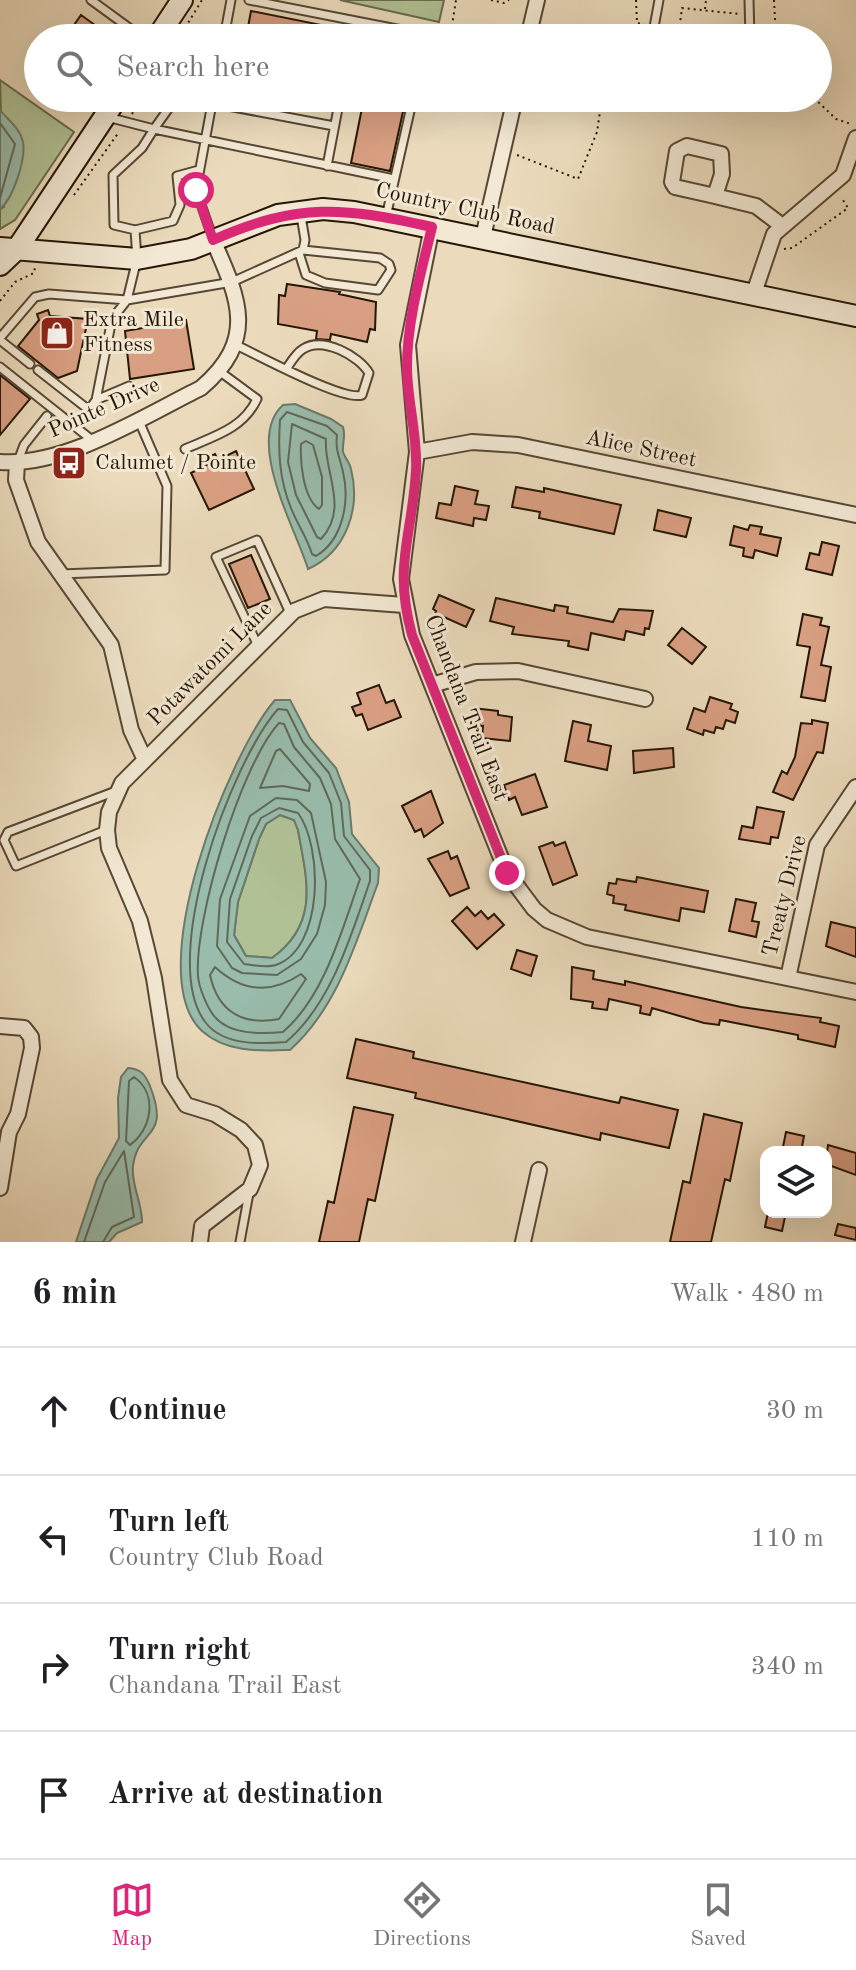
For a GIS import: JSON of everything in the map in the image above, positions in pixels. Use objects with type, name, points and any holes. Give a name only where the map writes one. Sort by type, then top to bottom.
[{"type":"street","points":[[166,24],[182,0]]},
{"type":"street","points":[[531,24],[537,0]]},
{"type":"street","points":[[0,265],[108,112]]},
{"type":"street","points":[[483,237],[512,112]]},
{"type":"street","points":[[754,293],[767,249],[781,225],[849,167],[856,138]]},
{"type":"street","points":[[715,196],[756,206],[781,225]]},
{"type":"street","name":"Country Club Road","points":[[9,249],[137,259],[166,255],[249,224],[300,211],[338,210],[386,217],[856,316]]},
{"type":"street","name":"Chandana Trail East","points":[[432,227],[408,345],[407,371],[417,452],[402,556],[404,605],[432,685],[507,873],[534,909],[547,920],[587,937],[856,992]]},
{"type":"street","name":"Pointe Drive","points":[[0,462],[17,463],[62,454],[201,388],[219,371],[234,344],[240,321],[232,282],[213,240]]},
{"type":"street","name":"Alice Street","points":[[417,452],[472,442],[518,445],[856,515]]},
{"type":"street","points":[[17,463],[16,480],[38,542],[58,575],[111,645],[131,730],[145,760]]},
{"type":"street","name":"Potawatomi Lane","points":[[118,791],[291,614],[324,599],[404,605]]},
{"type":"street","points":[[432,685],[476,672],[518,671],[645,699]]},
{"type":"street","name":"Treaty Drive","points":[[788,978],[817,845],[856,787]]},
{"type":"street","points":[[118,791],[109,812],[109,848],[140,921],[154,978],[170,1080],[186,1105],[215,1114],[241,1130],[255,1145],[260,1165],[250,1189],[202,1226],[200,1242]]},
{"type":"street","points":[[0,1026],[24,1028],[31,1037],[32,1048],[18,1114],[5,1129],[0,1188]]},
{"type":"street","points":[[523,1242],[539,1170]]},
{"type":"lane","points":[[91,0],[124,24]]},
{"type":"lane","points":[[227,24],[231,0]]},
{"type":"lane","points":[[249,0],[371,24]]},
{"type":"lane","points":[[653,24],[659,0]]},
{"type":"lane","points":[[749,0],[749,24]]},
{"type":"lane","points":[[166,112],[142,148],[113,175],[114,225],[135,230],[173,221],[180,205],[177,176],[199,170]]},
{"type":"lane","points":[[210,112],[196,190],[213,240]]},
{"type":"lane","points":[[266,112],[334,126]]},
{"type":"lane","points":[[327,166],[337,112]]},
{"type":"lane","points":[[386,217],[410,112]]},
{"type":"lane","points":[[105,116],[205,141],[394,179]]},
{"type":"lane","points":[[30,364],[0,339],[35,297],[49,294],[127,300],[232,282],[301,251],[380,258],[389,264],[391,270],[378,290],[341,286],[306,275],[301,251],[305,240],[300,211]]},
{"type":"lane","points":[[77,427],[96,400],[112,319],[127,300],[137,259],[135,230]]},
{"type":"lane","points":[[234,344],[287,368],[358,398],[367,387],[369,373],[363,362],[346,352],[310,345],[300,350],[287,368]]},
{"type":"lane","points":[[0,367],[92,440]]},
{"type":"lane","points":[[38,370],[89,410]]},
{"type":"lane","points":[[185,449],[237,426],[249,416],[257,399],[219,371]]},
{"type":"lane","points":[[96,400],[129,386]]},
{"type":"lane","points":[[17,463],[24,445],[47,416]]},
{"type":"lane","points":[[58,575],[165,570],[167,486],[138,419]]},
{"type":"lane","points":[[258,646],[216,557],[257,540],[291,614]]},
{"type":"lane","points":[[107,830],[16,866],[4,840],[8,832],[118,791]]},
{"type":"lane","points":[[240,1242],[250,1189]]},
{"type":"path","points":[[187,24],[202,0]]},
{"type":"path","points":[[452,24],[456,0]]},
{"type":"path","points":[[491,0],[504,3],[509,0]]},
{"type":"path","points":[[636,0],[637,23],[645,24]]},
{"type":"path","points":[[705,10],[706,0]]},
{"type":"path","points":[[774,0],[775,24]]},
{"type":"path","points":[[680,24],[682,8],[749,15]]},
{"type":"path","points":[[67,205],[133,112]]},
{"type":"path","points":[[503,151],[578,179],[597,132],[600,112]]},
{"type":"path","points":[[829,112],[836,119],[856,126]]},
{"type":"path","points":[[767,249],[792,248],[848,208],[832,184]]},
{"type":"path","points":[[0,301],[15,282],[34,273],[41,252]]},
{"type":"shaded area","points":[[340,0],[444,0],[439,22]]},
{"type":"shaded area","points":[[0,80],[24,97],[24,112],[46,112],[74,132],[15,220],[0,229],[0,209],[4,207]]},
{"type":"shaded area","points":[[280,815],[294,820],[298,830],[306,883],[304,915],[287,945],[272,958],[246,956],[234,935],[238,902],[266,824]]},
{"type":"water","points":[[0,110],[19,132],[23,149],[14,188],[0,209]]},
{"type":"water","points":[[295,404],[343,427],[343,452],[354,484],[348,528],[332,552],[308,569],[276,485],[269,440],[272,420],[283,405]]},
{"type":"water","points":[[275,700],[290,700],[310,738],[336,768],[349,802],[352,834],[379,868],[378,883],[344,972],[321,1014],[290,1050],[255,1050],[222,1043],[202,1031],[185,1003],[181,963],[186,915],[198,864],[215,813],[256,727]],"holes":[[[280,815],[294,820],[306,884],[304,916],[298,931],[272,958],[246,956],[234,935],[238,902],[259,839],[266,824]]]},
{"type":"water","points":[[128,1068],[139,1071],[146,1078],[156,1103],[155,1125],[136,1154],[133,1166],[142,1222],[117,1233],[109,1242],[76,1242],[97,1179],[119,1138],[118,1098],[121,1077]]},
{"type":"building","points":[[251,11],[316,24],[249,24]]},
{"type":"building","points":[[81,15],[93,24],[75,24]]},
{"type":"building","points":[[361,112],[403,112],[390,171],[351,163]]},
{"type":"building","points":[[287,284],[340,292],[376,302],[375,330],[370,329],[367,342],[331,334],[330,340],[316,339],[317,331],[278,324],[279,295],[285,296]]},
{"type":"building","name":"Extra Mile Fitness","points":[[48,310],[50,316],[88,319],[77,371],[58,378],[18,346],[39,320],[37,314]]},
{"type":"building","points":[[174,318],[174,322],[186,320],[194,369],[130,379],[125,331],[161,325],[160,321]]},
{"type":"building","points":[[0,375],[30,399],[0,435]]},
{"type":"building","points":[[236,451],[254,489],[209,510],[191,473],[209,464],[206,458],[215,454],[218,460]]},
{"type":"building","points":[[455,486],[478,491],[475,504],[489,506],[486,520],[474,518],[473,526],[436,518],[439,503],[451,505]]},
{"type":"building","points":[[516,487],[544,492],[544,488],[621,505],[614,534],[539,518],[540,512],[512,507]]},
{"type":"building","points":[[658,510],[691,518],[686,537],[654,530]]},
{"type":"building","points":[[750,525],[762,527],[760,534],[781,538],[777,556],[755,550],[753,558],[743,556],[744,548],[730,545],[734,526],[748,530]]},
{"type":"building","points":[[822,542],[839,546],[832,575],[806,569],[810,553],[819,555]]},
{"type":"building","points":[[251,555],[270,599],[248,608],[229,564]]},
{"type":"building","points":[[439,595],[474,610],[466,627],[444,617],[443,621],[434,617],[436,611],[433,609]]},
{"type":"building","points":[[496,598],[554,611],[555,605],[568,607],[567,613],[613,622],[619,609],[653,611],[649,629],[645,628],[644,635],[626,631],[624,640],[591,633],[588,650],[568,646],[569,641],[512,634],[514,627],[490,621]]},
{"type":"building","points":[[803,614],[822,618],[820,625],[829,627],[821,665],[831,667],[825,701],[801,697],[810,647],[797,645]]},
{"type":"building","points":[[682,628],[706,647],[692,664],[668,645]]},
{"type":"building","points":[[379,685],[386,703],[394,700],[401,717],[368,730],[362,714],[356,716],[352,707],[361,704],[357,693]]},
{"type":"building","points":[[710,697],[732,704],[730,709],[738,712],[735,723],[726,720],[723,729],[716,727],[714,733],[704,730],[703,735],[687,729],[694,708],[705,712]]},
{"type":"building","points":[[473,708],[498,711],[498,715],[512,717],[510,741],[482,738],[483,726],[471,725]]},
{"type":"building","points":[[812,720],[828,723],[823,753],[817,752],[793,800],[773,792],[782,771],[787,774],[795,757],[801,723],[812,724]]},
{"type":"building","points":[[573,721],[591,725],[588,741],[611,746],[607,770],[565,761]]},
{"type":"building","points":[[673,748],[674,767],[634,773],[633,751]]},
{"type":"building","points":[[535,774],[547,807],[522,815],[515,797],[509,800],[504,785]]},
{"type":"building","points":[[431,791],[443,823],[424,837],[421,829],[415,832],[402,806]]},
{"type":"building","points":[[757,807],[784,812],[778,838],[771,837],[770,844],[739,839],[742,826],[753,828]]},
{"type":"building","points":[[553,842],[555,846],[565,842],[577,875],[553,885],[539,847]]},
{"type":"building","points":[[448,851],[451,859],[457,856],[469,888],[450,896],[428,859]]},
{"type":"building","points":[[637,877],[708,891],[704,912],[681,908],[679,921],[625,910],[626,905],[613,903],[614,896],[607,894],[609,883],[616,884],[617,879],[636,882]]},
{"type":"building","points":[[736,899],[756,903],[752,921],[759,922],[756,937],[729,931]]},
{"type":"building","points":[[467,907],[475,916],[481,911],[488,919],[494,914],[504,925],[477,949],[452,921]]},
{"type":"building","points":[[831,922],[856,928],[856,957],[826,946]]},
{"type":"building","points":[[517,950],[537,956],[531,976],[511,969]]},
{"type":"building","points":[[572,967],[594,971],[593,979],[625,985],[625,981],[741,1007],[821,1018],[820,1022],[839,1026],[835,1047],[798,1039],[798,1035],[720,1020],[719,1025],[704,1023],[652,1008],[650,1015],[640,1013],[641,1006],[609,999],[607,1010],[592,1008],[593,1002],[571,999]]},
{"type":"building","points":[[356,1039],[414,1052],[413,1058],[619,1103],[621,1097],[678,1110],[669,1148],[601,1133],[600,1140],[415,1098],[416,1093],[347,1078]]},
{"type":"building","points":[[354,1107],[393,1115],[375,1201],[368,1199],[359,1242],[319,1242],[328,1201],[334,1203]]},
{"type":"building","points":[[704,1114],[742,1123],[730,1181],[725,1179],[711,1242],[670,1242],[683,1181],[690,1183]]},
{"type":"building","points":[[786,1132],[804,1136],[802,1146],[783,1146]]},
{"type":"building","points":[[832,1146],[856,1153],[856,1175],[832,1166]]},
{"type":"building","points":[[767,1218],[785,1218],[782,1231],[765,1227]]},
{"type":"building","points":[[838,1224],[856,1228],[856,1240],[835,1235]]},
{"type":"place","name":"Extra Mile Fitness","points":[[57,333]]},
{"type":"place","name":"Calumet / Pointe","points":[[69,463]]},
{"type":"route","points":[[196,190],[213,240],[278,215],[323,209],[432,227],[408,345],[407,371],[417,452],[413,498],[402,556],[404,605],[412,635],[507,873]]}]
